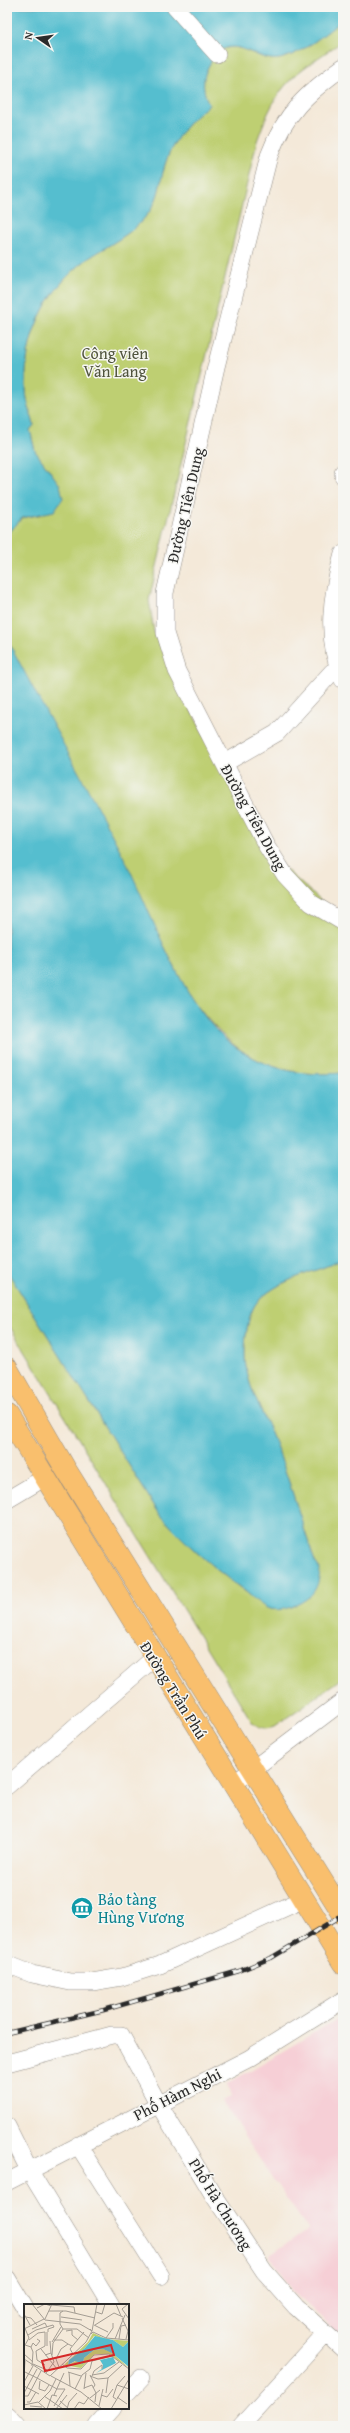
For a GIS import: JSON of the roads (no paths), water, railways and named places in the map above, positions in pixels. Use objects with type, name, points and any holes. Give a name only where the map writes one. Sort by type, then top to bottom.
[{"type":"main road","name":"Đường Trần Phú","points":[[7,1368],[65,1468],[343,1914]]},
{"type":"main road","name":"Đường Trần Phú","points":[[7,1415],[154,1658],[343,1963]]},
{"type":"street","points":[[175,7],[217,54]]},
{"type":"street","name":"Đường Tiên Dung","points":[[343,67],[304,98],[289,114],[277,133],[269,156],[216,367],[165,593],[165,633],[169,651],[266,845],[285,875],[311,903],[343,922]]},
{"type":"street","points":[[341,675],[331,635],[338,598],[343,554]]},
{"type":"street","points":[[225,763],[278,733],[332,672],[341,675]]},
{"type":"street","points":[[7,1500],[44,1478]]},
{"type":"street","points":[[7,1786],[154,1658]]},
{"type":"street","points":[[232,1785],[343,1701]]},
{"type":"street","points":[[7,1964],[32,1974],[70,1982],[92,1982],[122,1977],[160,1965],[304,1899]]},
{"type":"street","name":"Phố Hàm Nghi","points":[[7,2182],[158,2103],[250,2058],[343,2000]]},
{"type":"street","name":"Phố Hà Chương","points":[[7,2063],[112,2035],[122,2035],[125,2038],[158,2103],[214,2196],[264,2271],[296,2307],[343,2349]]},
{"type":"street","points":[[7,2126],[29,2170],[110,2304]]},
{"type":"street","points":[[78,2145],[160,2276]]},
{"type":"street","points":[[7,2278],[24,2306]]},
{"type":"street","points":[[241,2426],[325,2334]]},
{"type":"street","points":[[129,2391],[140,2378]]},
{"type":"street","points":[[96,2426],[112,2409]]},
{"type":"street","points":[[7,2415],[18,2426]]},
{"type":"water","points":[[7,7],[343,7],[343,20],[307,47],[283,58],[273,59],[263,57],[244,49],[234,47],[225,48],[217,54],[208,67],[204,77],[204,91],[209,105],[187,125],[171,149],[164,168],[157,196],[150,211],[136,227],[86,260],[72,272],[48,301],[33,334],[28,352],[26,394],[34,425],[30,430],[35,451],[60,485],[63,498],[54,511],[22,518],[7,535]]},
{"type":"water","points":[[7,639],[121,852],[156,929],[183,983],[215,1029],[234,1046],[260,1061],[273,1066],[286,1070],[313,1074],[343,1073],[343,1259],[300,1276],[268,1292],[259,1300],[251,1313],[245,1341],[245,1360],[248,1376],[279,1453],[315,1562],[320,1569],[319,1580],[313,1593],[305,1600],[289,1608],[274,1610],[260,1604],[200,1555],[159,1513],[7,1271]]},
{"type":"railway","points":[[7,2033],[104,2010],[239,1971],[271,1958],[343,1915]]},
{"type":"place","name":"Bảo tàng Hùng Vương","points":[[82,1908]]},
{"type":"park label","name":"Công viên Văn Lang","points":[[115,362]]}]
